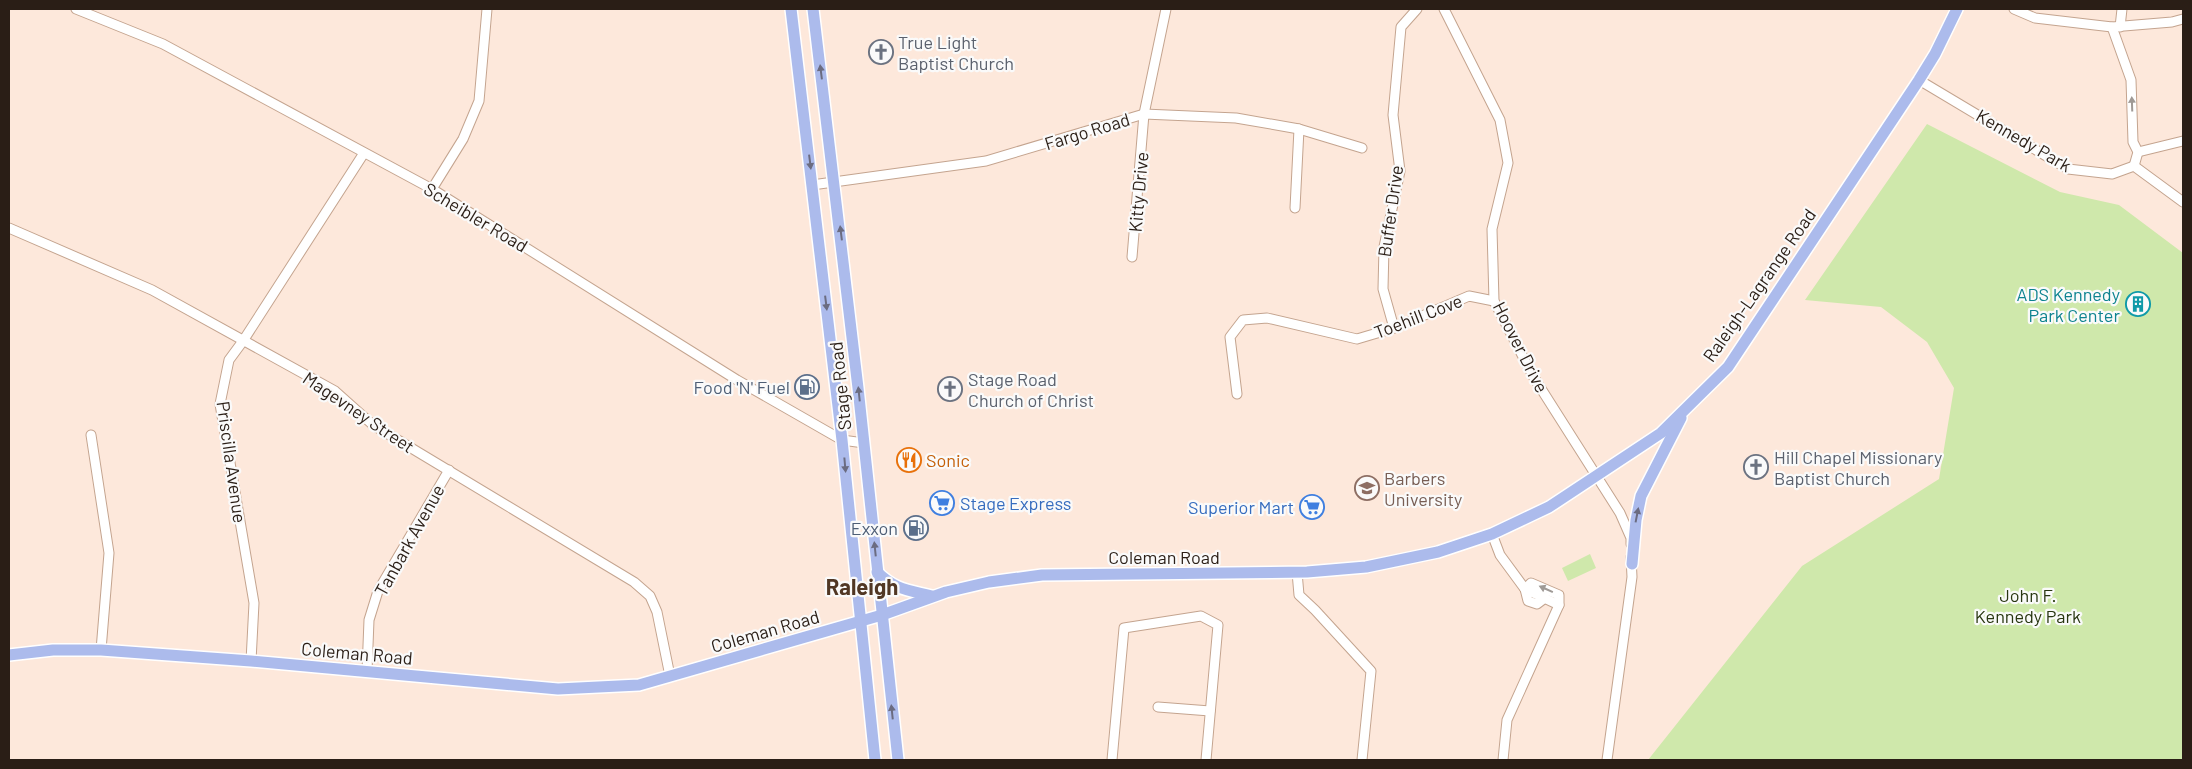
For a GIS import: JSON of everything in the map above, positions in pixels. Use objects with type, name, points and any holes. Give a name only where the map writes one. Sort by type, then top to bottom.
[{"type":"main road","name":"Stage Road","points":[[791,9],[842,440],[875,760]]},
{"type":"main road","name":"Stage Road","points":[[813,9],[835,182],[898,760]]},
{"type":"main road","name":"Raleigh-Lagrange Road","points":[[1598,477],[1661,433],[1728,367],[1919,80],[1935,54],[1957,9]]},
{"type":"main road","points":[[1632,564],[1636,520],[1641,496],[1686,408]]},
{"type":"main road","name":"Coleman Road","points":[[9,655],[53,650],[101,650],[251,661],[558,689],[639,684],[860,622],[932,596],[989,582],[1042,574],[1297,572],[1366,567],[1438,552],[1492,534],[1549,506],[1598,477]]},
{"type":"main road","points":[[877,572],[888,583],[897,587],[932,596]]},
{"type":"street","name":"Scheibler Road","points":[[76,9],[163,44],[432,189],[731,376],[842,440],[864,443]]},
{"type":"street","points":[[432,189],[463,140],[479,102],[487,9]]},
{"type":"street","name":"Kitty Drive","points":[[1132,257],[1144,114],[1166,9]]},
{"type":"street","name":"Buffer Drive","points":[[1394,328],[1383,289],[1384,247],[1400,172],[1393,115],[1401,27],[1417,9]]},
{"type":"street","name":"Hoover Drive","points":[[1444,9],[1500,120],[1508,163],[1492,229],[1494,301],[1533,376],[1598,477]]},
{"type":"street","points":[[2014,9],[2035,18],[2116,27],[2183,19]]},
{"type":"street","points":[[2122,9],[2116,27],[2131,80],[2133,142],[2138,152],[2134,166],[2183,202]]},
{"type":"street","name":"Kennedy Park","points":[[1919,80],[2068,169],[2112,174],[2134,166]]},
{"type":"street","name":"Fargo Road","points":[[812,185],[986,161],[1144,114],[1236,118],[1299,129],[1362,148]]},
{"type":"street","points":[[1294,208],[1299,129]]},
{"type":"street","points":[[2138,152],[2183,141]]},
{"type":"street","name":"Priscilla Avenue","points":[[251,661],[254,603],[220,404],[229,360],[364,153]]},
{"type":"street","name":"Magevney Street","points":[[9,228],[152,290],[335,391],[373,425],[634,582],[650,596],[657,612],[670,676]]},
{"type":"street","name":"Toehill Cove","points":[[1237,394],[1230,337],[1243,320],[1267,318],[1357,339],[1394,328],[1469,296],[1494,301]]},
{"type":"street","points":[[91,435],[109,553],[101,650]]},
{"type":"street","name":"Tanbark Avenue","points":[[367,671],[369,620],[378,591],[448,470]]},
{"type":"street","points":[[1598,477],[1620,513],[1630,538],[1632,564],[1632,577],[1607,760]]},
{"type":"street","points":[[1492,534],[1500,555],[1525,589],[1528,601],[1537,604],[1545,598],[1559,605]]},
{"type":"street","points":[[1297,572],[1299,595],[1371,671],[1362,760]]},
{"type":"street","points":[[1503,760],[1507,720],[1559,605],[1559,595],[1531,583],[1525,589]]},
{"type":"street","points":[[1112,760],[1124,628],[1201,616],[1218,625],[1206,760]]},
{"type":"street","points":[[1158,707],[1210,712]]},
{"type":"green space","name":"John F. Kennedy Park","points":[[1927,124],[2060,192],[2119,205],[2183,253],[2183,760],[1648,760],[1802,566],[1939,479],[1954,388],[1927,342],[1881,307],[1805,300]]},
{"type":"green space","points":[[1590,554],[1596,568],[1568,581],[1562,568]]},
{"type":"place","name":"True Light Baptist Church","points":[[881,52]]},
{"type":"place","name":"ADS Kennedy Park Center","points":[[2138,304]]},
{"type":"place","name":"Food 'N' Fuel","points":[[807,387]]},
{"type":"place","name":"Stage Road Church of Christ","points":[[950,389]]},
{"type":"place","name":"Sonic","points":[[909,460]]},
{"type":"place","name":"Hill Chapel Missionary Baptist Church","points":[[1756,467]]},
{"type":"place","name":"Barbers University","points":[[1367,488]]},
{"type":"place","name":"Stage Express","points":[[942,503]]},
{"type":"place","name":"Superior Mart","points":[[1312,507]]},
{"type":"place","name":"Exxon","points":[[916,528]]},
{"type":"district","name":"Raleigh","points":[[862,586]]}]
